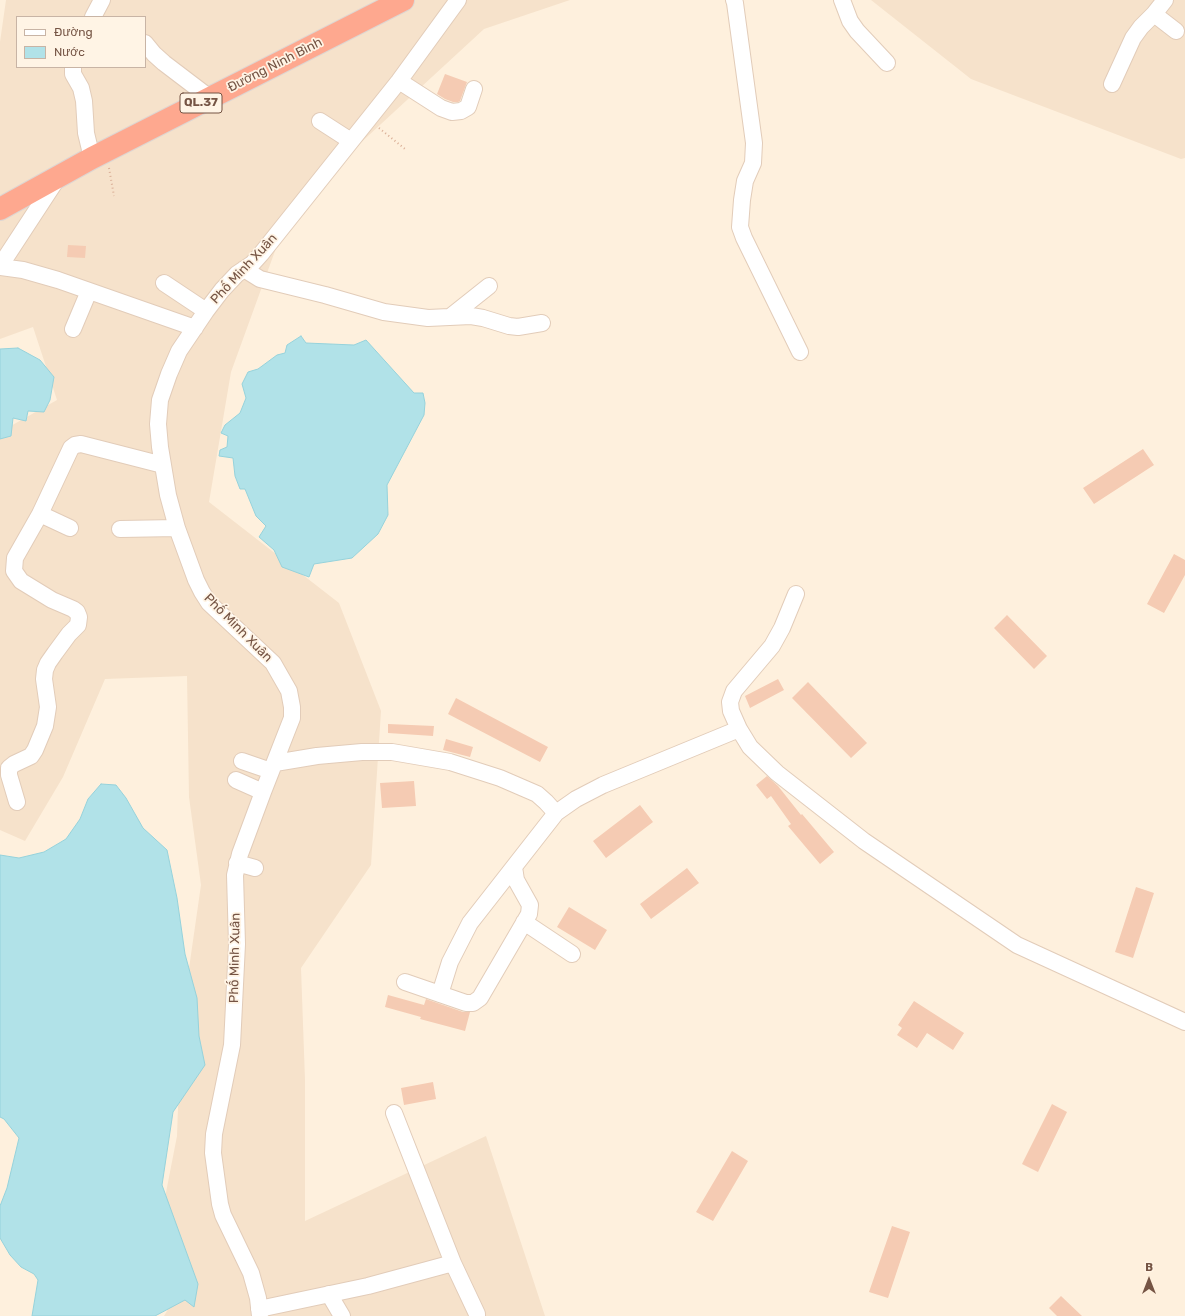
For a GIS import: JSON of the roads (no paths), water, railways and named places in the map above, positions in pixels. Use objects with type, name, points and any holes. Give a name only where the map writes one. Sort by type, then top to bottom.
[{"type":"highway","name":"Đường Ninh Bình","points":[[0,209],[59,175],[403,0]]},
{"type":"street","points":[[94,16],[102,0]]},
{"type":"street","name":"Phố Minh Xuân","points":[[260,1312],[251,1273],[223,1215],[220,1204],[213,1153],[214,1134],[232,1045],[237,944],[235,875],[237,863],[262,792],[292,718],[292,707],[289,690],[273,663],[209,603],[196,580],[177,528],[162,465],[158,424],[160,400],[179,351],[206,310],[237,274],[252,264],[261,254],[399,81],[458,0]]},
{"type":"street","points":[[734,0],[754,143],[753,163],[745,181],[740,227],[800,352]]},
{"type":"street","points":[[842,0],[850,21],[857,31],[887,63]]},
{"type":"street","points":[[1112,84],[1133,38],[1165,0]]},
{"type":"street","points":[[1154,14],[1176,31]]},
{"type":"street","points":[[146,45],[164,63],[210,98]]},
{"type":"street","points":[[73,68],[73,74],[81,88],[84,101],[86,133],[99,155]]},
{"type":"street","points":[[399,81],[441,108],[452,112],[461,111],[468,107],[474,89]]},
{"type":"street","points":[[320,121],[351,141]]},
{"type":"street","points":[[59,175],[1,267],[23,270],[58,280],[195,328]]},
{"type":"street","points":[[244,269],[260,278],[325,294],[384,312],[428,318],[471,316],[518,327],[542,323]]},
{"type":"street","points":[[164,283],[206,310]]},
{"type":"street","points":[[450,317],[489,286]]},
{"type":"street","points":[[73,329],[88,291]]},
{"type":"street","points":[[17,802],[9,775],[9,768],[31,756],[35,750],[45,726],[48,707],[44,679],[45,670],[55,653],[69,634],[78,625],[79,617],[77,612],[73,609],[52,600],[20,581],[14,571],[15,558],[40,514],[71,448],[75,445],[80,444],[162,465]]},
{"type":"street","points":[[40,514],[70,528]]},
{"type":"street","points":[[120,529],[177,528]]},
{"type":"street","points":[[796,594],[782,628],[772,646],[734,691],[730,702],[731,711],[739,729],[750,746],[777,772],[864,841],[1017,945],[1185,1022]]},
{"type":"street","points":[[440,994],[450,962],[470,923],[556,813],[576,799],[603,785],[739,729]]},
{"type":"street","points":[[242,761],[273,767],[317,756],[362,752],[392,752],[450,762],[500,778],[536,794],[556,813]]},
{"type":"street","points":[[236,780],[262,792]]},
{"type":"street","points":[[237,863],[255,868]]},
{"type":"street","points":[[405,982],[466,1003],[473,1003],[480,998],[529,914],[530,905],[516,880],[514,867]]},
{"type":"street","points":[[524,922],[572,954]]},
{"type":"street","points":[[394,1113],[453,1263],[477,1314],[476,1316]]},
{"type":"street","points":[[260,1312],[329,1294],[368,1286],[453,1263]]},
{"type":"street","points":[[329,1294],[342,1316]]},
{"type":"water","points":[[301,336],[306,343],[354,345],[366,340],[414,393],[423,393],[425,403],[424,415],[387,485],[388,515],[378,534],[352,558],[314,564],[309,577],[282,567],[274,550],[259,537],[266,526],[256,516],[245,489],[240,489],[235,476],[233,458],[219,456],[220,450],[227,447],[228,436],[221,433],[225,425],[240,413],[246,398],[242,384],[248,372],[258,369],[277,355],[285,353],[287,345]]},
{"type":"water","points":[[18,348],[40,360],[54,377],[50,400],[44,412],[28,411],[26,421],[13,418],[11,436],[0,439],[0,349]]},
{"type":"water","points":[[101,784],[116,785],[126,798],[143,828],[167,850],[177,898],[185,954],[197,998],[199,1036],[205,1065],[173,1112],[162,1185],[198,1284],[194,1307],[185,1300],[155,1316],[32,1316],[38,1280],[34,1274],[21,1267],[10,1255],[0,1238],[0,1206],[7,1188],[19,1138],[4,1119],[0,1117],[0,855],[19,858],[44,852],[66,839],[80,819],[88,799]]}]
